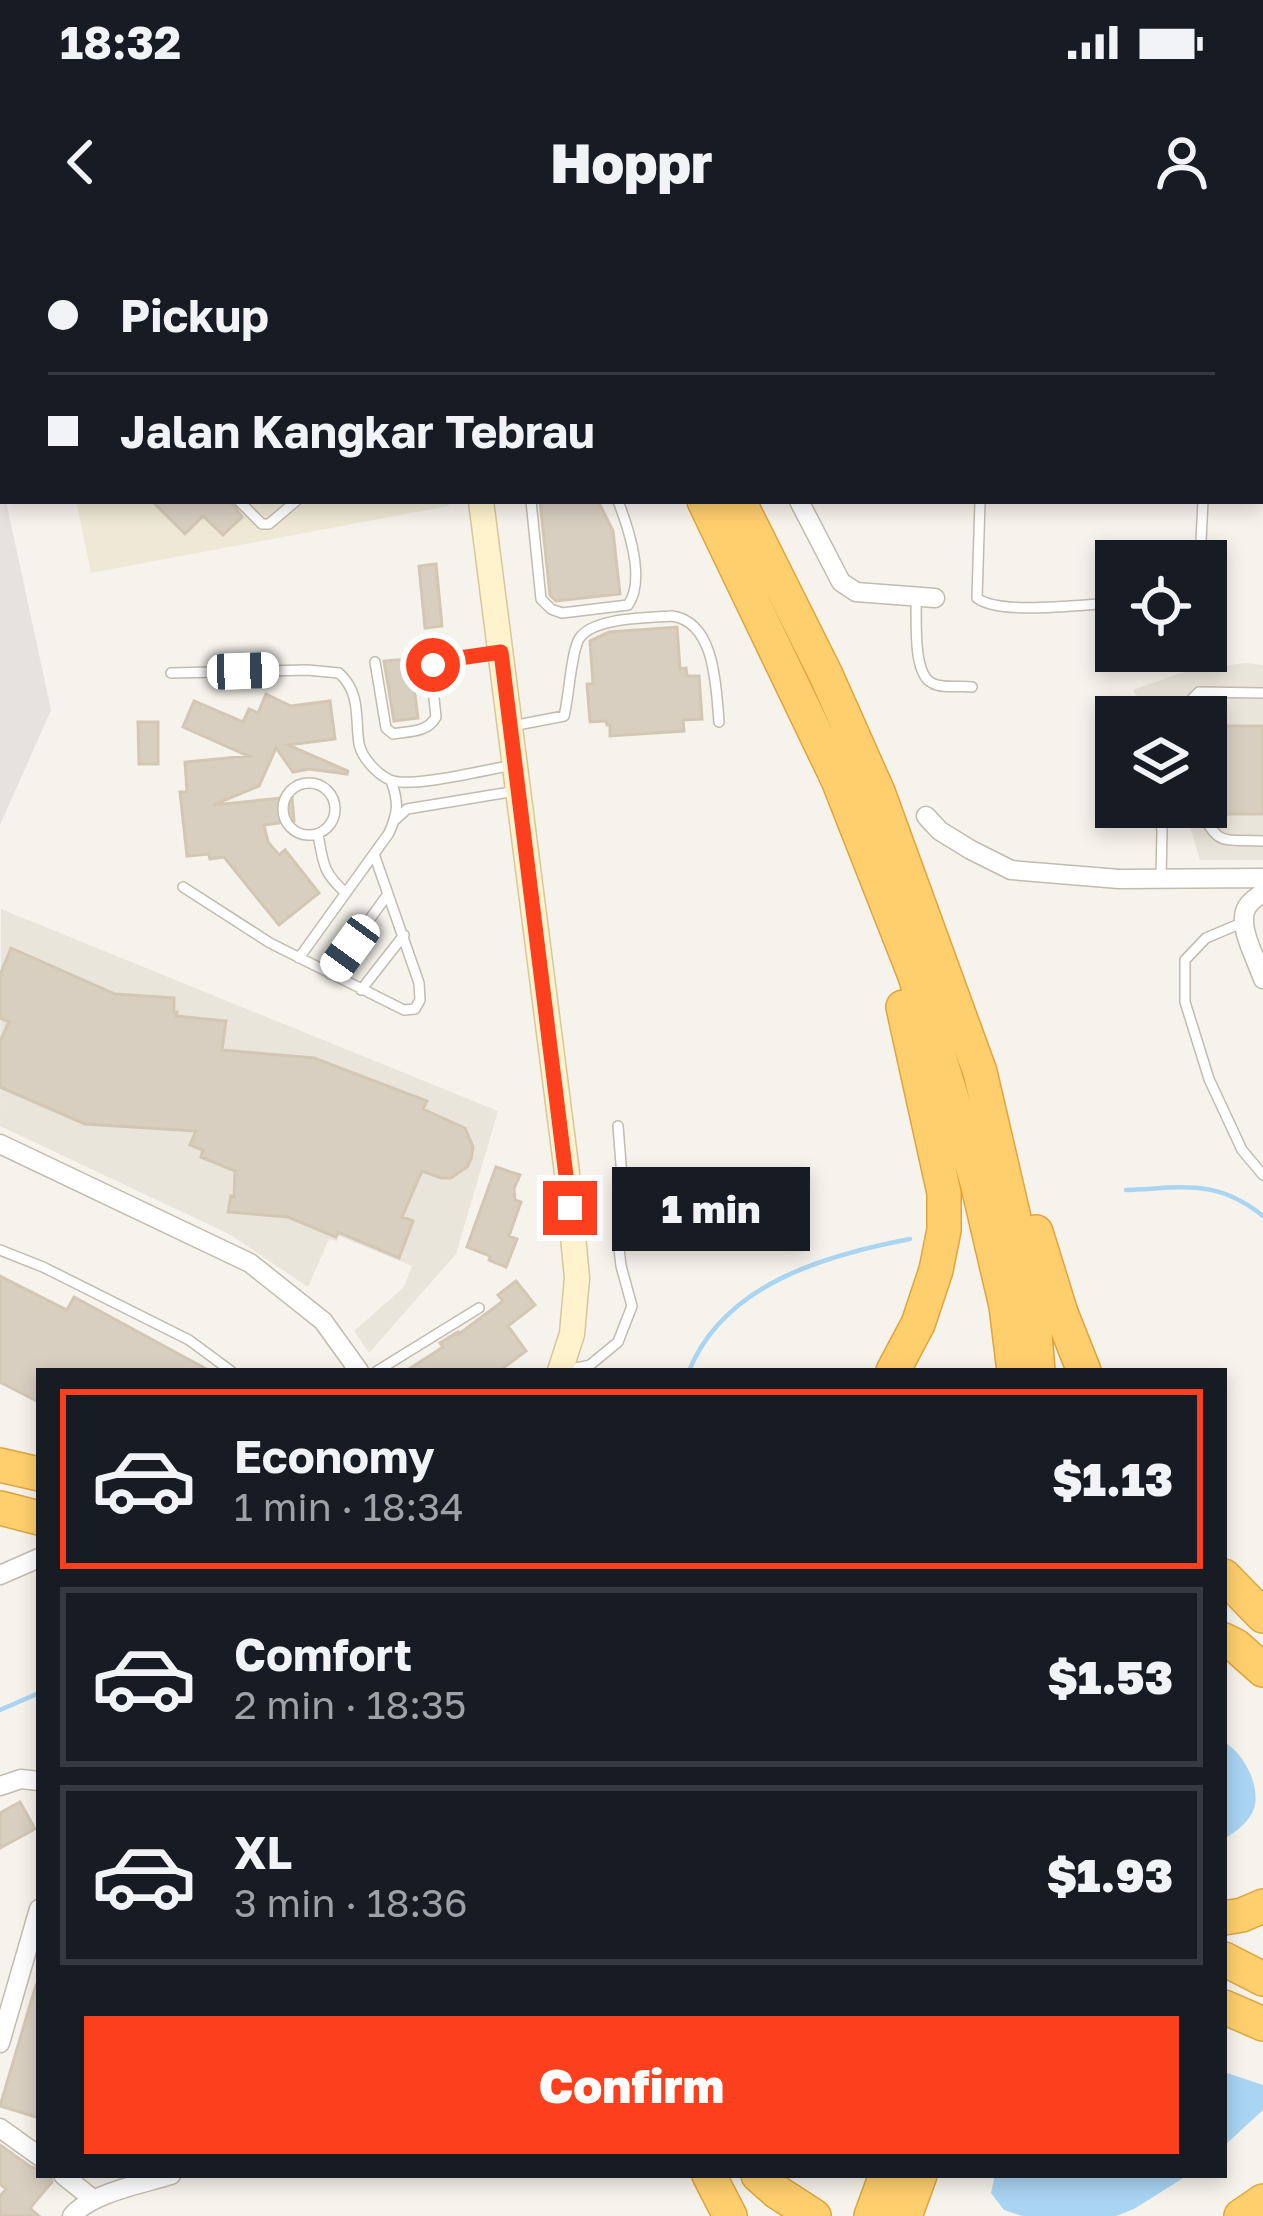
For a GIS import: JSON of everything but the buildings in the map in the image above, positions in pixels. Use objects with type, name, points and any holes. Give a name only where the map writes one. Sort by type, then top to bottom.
[{"type":"highway","points":[[705,504],[838,780],[915,976],[977,1182],[1006,1306],[1015,1368]]},
{"type":"highway","points":[[740,504],[878,792],[1083,1368]]},
{"type":"highway","points":[[880,887],[893,967],[944,1192],[944,1230],[936,1270],[918,1324],[894,1368]]},
{"type":"highway","points":[[980,1072],[1021,1248],[1038,1368]]},
{"type":"highway","points":[[0,1465],[36,1473]]},
{"type":"highway","points":[[0,1478],[36,1484]]},
{"type":"highway","points":[[0,1508],[36,1516]]},
{"type":"highway","points":[[0,1527],[36,1529]]},
{"type":"highway","points":[[1227,1579],[1263,1616]]},
{"type":"highway","points":[[1227,1642],[1263,1670]]},
{"type":"highway","points":[[1227,1918],[1263,1906]]},
{"type":"highway","points":[[1227,1961],[1263,1979]]},
{"type":"highway","points":[[1227,2008],[1263,2024]]},
{"type":"highway","points":[[711,2178],[730,2216]]},
{"type":"highway","points":[[761,2178],[814,2216]]},
{"type":"highway","points":[[871,2216],[885,2178]]},
{"type":"highway","points":[[905,2216],[919,2178]]},
{"type":"highway","points":[[1241,2216],[1263,2201]]},
{"type":"street","points":[[481,504],[577,1278],[572,1334],[562,1368]]},
{"type":"street","points":[[802,504],[841,582],[856,592],[926,598]]},
{"type":"street","points":[[926,816],[940,831],[1011,870],[1101,878],[1263,878]]},
{"type":"street","points":[[1263,892],[1244,911],[1254,922],[1263,979]]},
{"type":"street","points":[[0,1144],[250,1263],[323,1322],[356,1368]]},
{"type":"street","points":[[0,1575],[36,1559]]},
{"type":"street","points":[[0,1786],[21,1779],[36,1781]]},
{"type":"street","points":[[1,2034],[30,1970],[36,1929]]},
{"type":"street","points":[[0,2128],[36,2151]]},
{"type":"street","points":[[67,2178],[94,2200]]},
{"type":"street","points":[[72,2216],[80,2206],[139,2180]]},
{"type":"lane","points":[[242,504],[262,524],[269,524],[292,504]]},
{"type":"lane","points":[[532,504],[541,598],[562,614],[628,604],[634,598],[630,532],[619,504]]},
{"type":"lane","points":[[980,504],[977,598],[1001,608],[1095,604]]},
{"type":"lane","points":[[1200,540],[1202,504]]},
{"type":"lane","points":[[926,598],[919,660],[924,674],[937,685],[972,687]]},
{"type":"lane","points":[[512,726],[564,716],[578,640],[593,627],[672,616],[681,616],[692,626],[709,654],[719,722]]},
{"type":"lane","points":[[375,662],[386,728],[393,734],[428,728],[434,722],[433,665],[501,652]]},
{"type":"lane","points":[[170,673],[339,673],[356,698],[359,746],[366,761],[391,781],[398,800],[395,820]]},
{"type":"lane","points":[[1195,696],[1199,692],[1263,693]]},
{"type":"lane","points":[[391,781],[410,783],[514,765]]},
{"type":"lane","points":[[468,773],[472,798]]},
{"type":"lane","points":[[300,784],[320,785],[334,800],[333,820],[318,834],[297,833],[284,818],[285,797],[300,784]]},
{"type":"lane","points":[[299,958],[407,809],[517,791]]},
{"type":"lane","points":[[1161,878],[1162,828]]},
{"type":"lane","points":[[1209,828],[1218,838],[1263,841]]},
{"type":"lane","points":[[318,834],[323,868],[346,893]]},
{"type":"lane","points":[[183,887],[270,944],[404,1010],[415,1009],[419,983],[374,854]]},
{"type":"lane","points":[[330,974],[388,894]]},
{"type":"lane","points":[[1254,922],[1206,938],[1185,961],[1185,1002],[1209,1079],[1242,1150],[1263,1175]]},
{"type":"lane","points":[[361,990],[404,935]]},
{"type":"lane","points":[[576,1368],[590,1365],[618,1342],[632,1306],[618,1240],[624,1202],[618,1126]]},
{"type":"lane","points":[[0,1250],[189,1340],[228,1368]]},
{"type":"lane","points":[[382,1368],[479,1307]]},
{"type":"shaded area","points":[[0,504],[7,504],[51,710],[0,825]]},
{"type":"shaded area","points":[[77,504],[449,506],[91,573]]},
{"type":"shaded area","points":[[1227,665],[1263,665],[1263,860],[1200,860],[1190,828],[1227,828],[1227,696],[1136,696],[1133,690],[1183,672],[1227,672]]},
{"type":"shaded area","points":[[1,909],[498,1111],[456,1254],[369,1353],[354,1331],[404,1287],[412,1266],[339,1236],[337,1241],[329,1239],[308,1287],[229,1234],[0,1126]]},
{"type":"water","points":[[1227,1744],[1245,1764],[1256,1795],[1253,1812],[1227,1837]]},
{"type":"water","points":[[1227,2073],[1263,2085],[1263,2110],[1227,2143]]},
{"type":"water","points":[[994,2178],[1183,2178],[1116,2216],[1022,2216],[1004,2210],[991,2193]]},
{"type":"waterway","points":[[1126,1190],[1182,1187],[1214,1191],[1263,1216]]},
{"type":"waterway","points":[[691,1368],[726,1316],[752,1295],[812,1265],[910,1239]]},
{"type":"waterway","points":[[0,1710],[36,1694]]},
{"type":"route","points":[[433,665],[501,652],[570,1208]]}]
